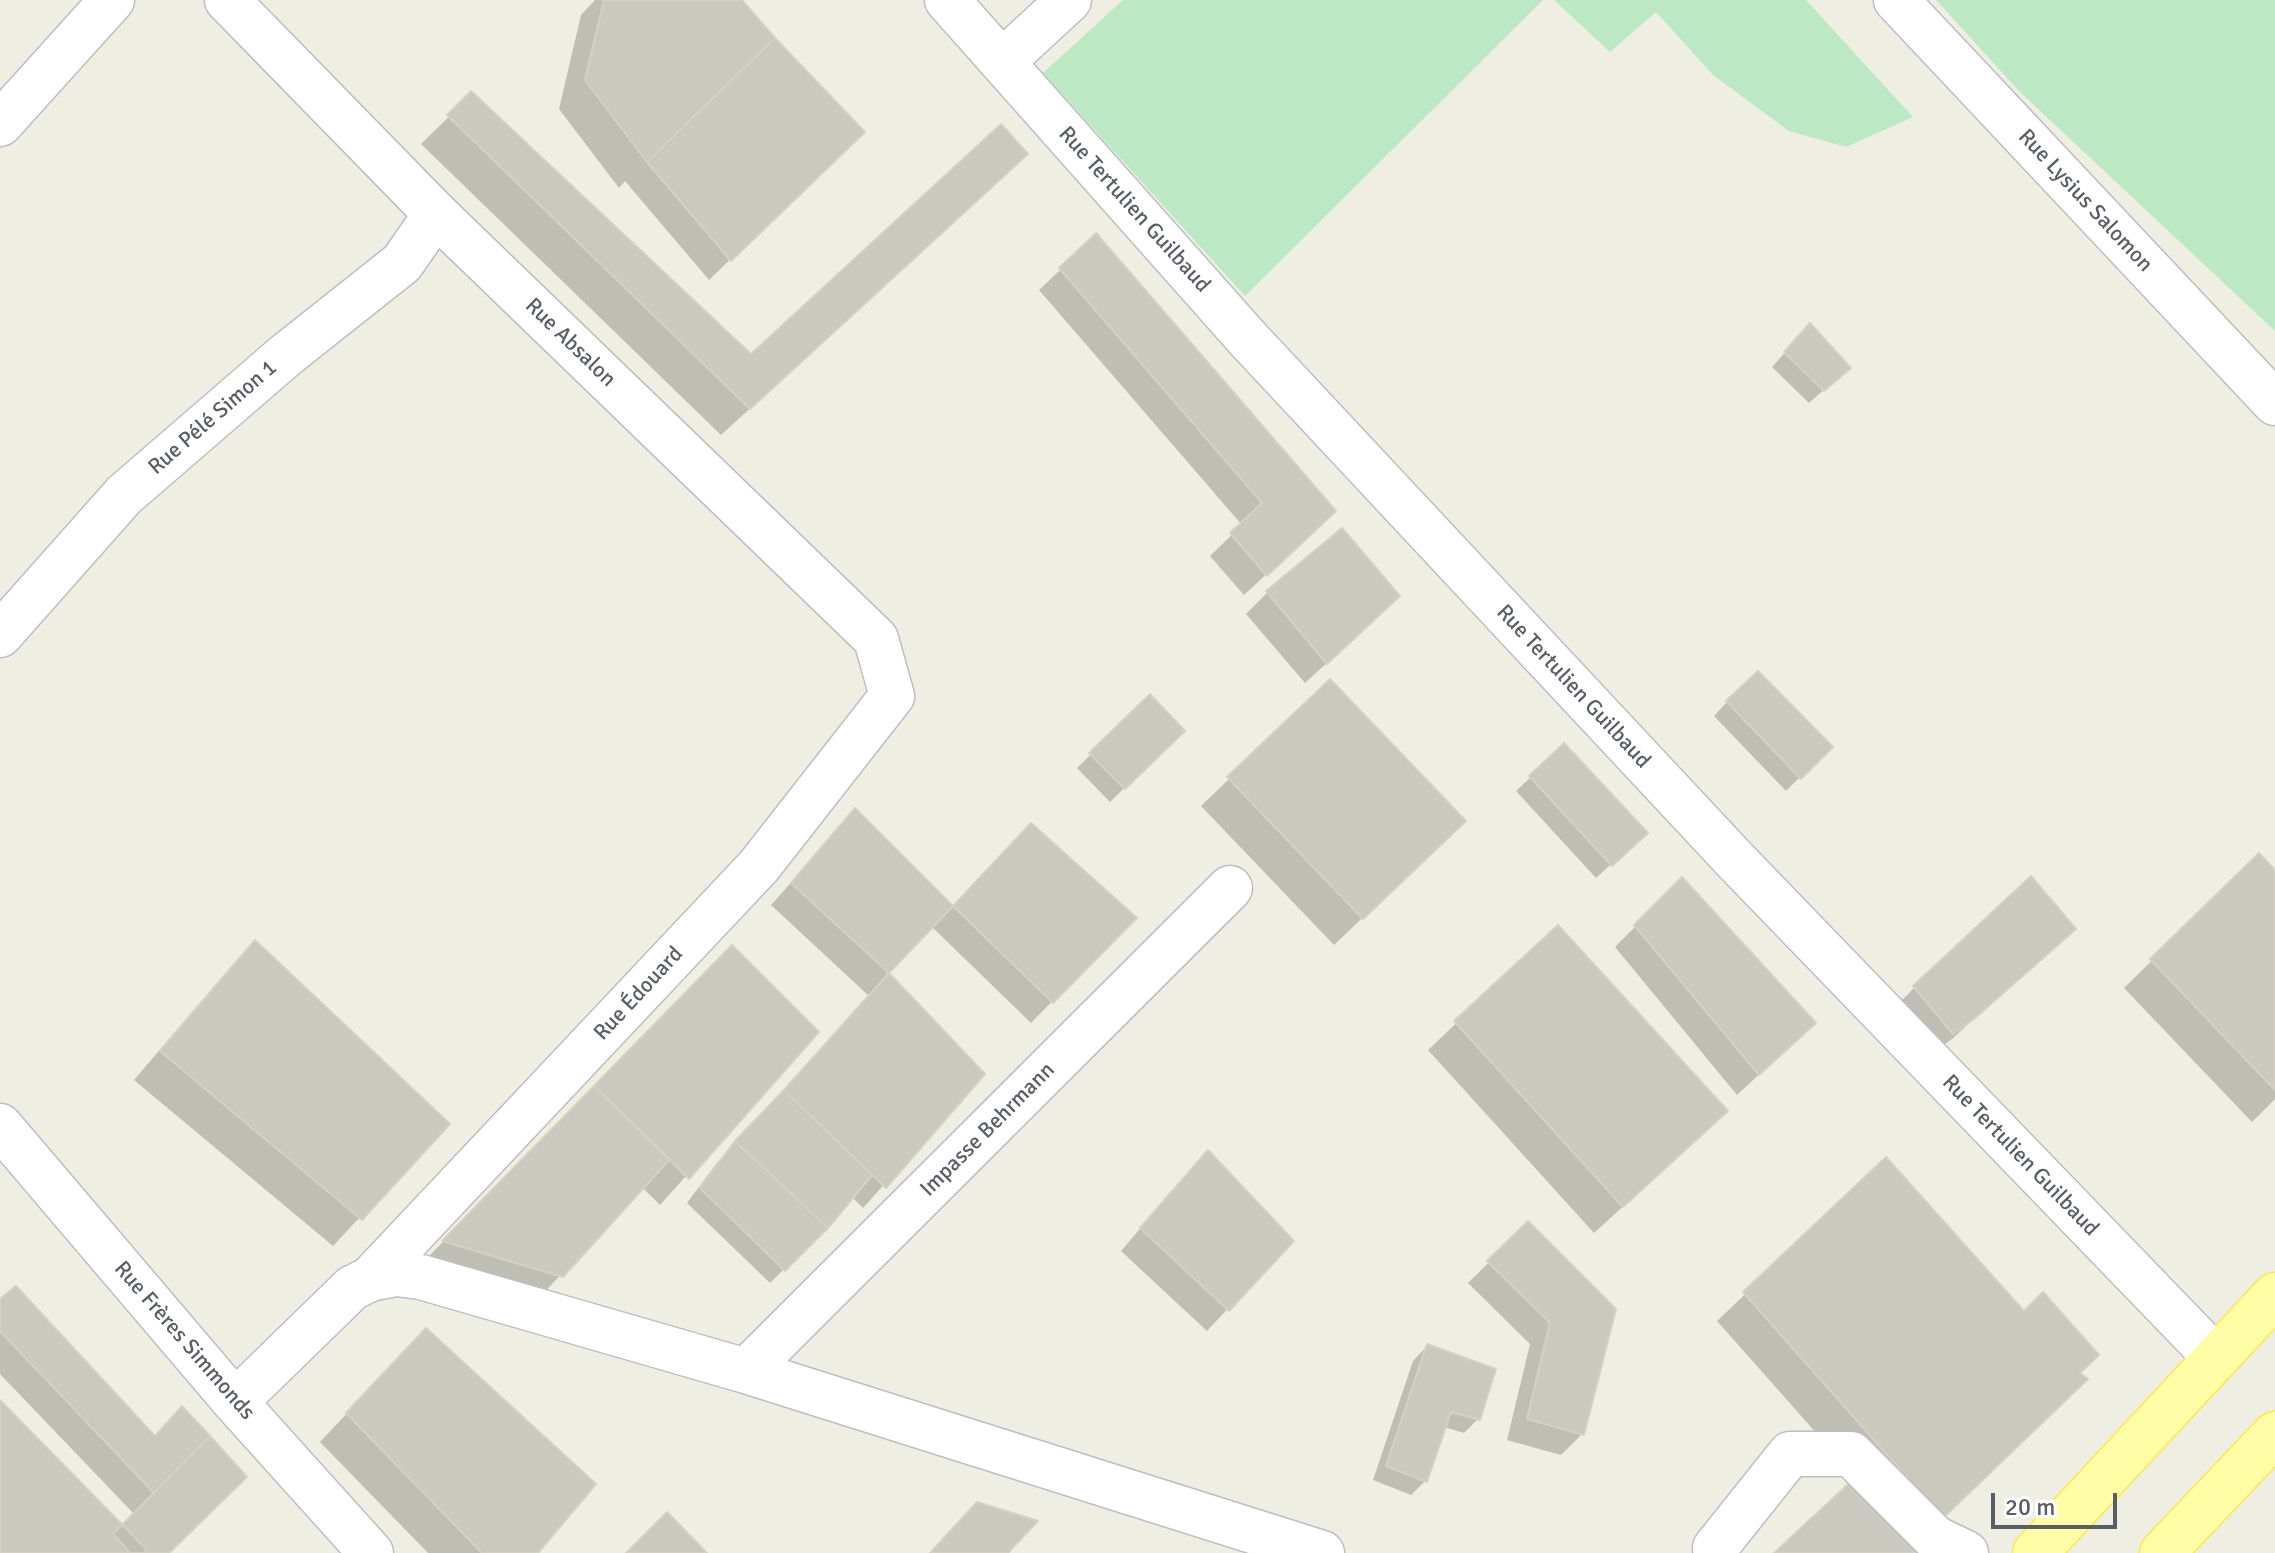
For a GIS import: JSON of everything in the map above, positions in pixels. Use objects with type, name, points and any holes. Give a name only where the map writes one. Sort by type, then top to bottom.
[{"type":"main road","points":[[2035,1553],[2275,1295]]},
{"type":"main road","points":[[2162,1553],[2275,1434]]},
{"type":"street","points":[[0,124],[112,0]]},
{"type":"street","name":"Rue Absalon","points":[[227,0],[436,214],[876,639],[892,696]]},
{"type":"street","name":"Rue Tertulien Guilbaud","points":[[947,0],[1247,338],[1691,813],[2216,1358]]},
{"type":"street","points":[[1002,62],[1069,0]]},
{"type":"street","name":"Rue Lysius Salomon","points":[[1896,0],[2275,403]]},
{"type":"street","name":"Rue Pélé Simon 1","points":[[0,635],[124,495],[286,355],[402,263],[436,214]]},
{"type":"street","name":"Rue Édouard","points":[[370,1279],[759,866],[892,696]]},
{"type":"street","name":"Impasse Behrmann","points":[[746,1371],[1230,888]]},
{"type":"street","name":"Rue Frères Simmonds","points":[[0,1126],[235,1402],[371,1553]]},
{"type":"street","points":[[235,1402],[352,1288],[370,1279],[396,1274],[421,1277],[746,1371],[1322,1553]]},
{"type":"street","points":[[1715,1548],[1790,1454],[1851,1454],[1935,1538],[1966,1553]]},
{"type":"green space","points":[[1123,0],[1543,0],[1245,296],[1043,73]]},
{"type":"green space","points":[[1554,0],[1806,0],[1913,117],[1846,147],[1789,131],[1713,75],[1656,12],[1610,52]]},
{"type":"green space","points":[[1936,0],[2275,0],[2275,331],[2020,92]]},
{"type":"building","points":[[604,0],[742,0],[775,38],[647,162],[585,80]]},
{"type":"building","points":[[775,38],[865,132],[731,261],[647,162]]},
{"type":"building","points":[[471,91],[751,354],[1001,124],[1028,154],[750,409],[447,115]]},
{"type":"building","points":[[1096,233],[1336,511],[1267,576],[1230,533],[1262,503],[1059,268]]},
{"type":"building","points":[[1810,323],[1851,368],[1824,391],[1784,352]]},
{"type":"building","points":[[1342,528],[1400,596],[1327,664],[1266,591]]},
{"type":"building","points":[[1758,671],[1833,747],[1801,779],[1726,701]]},
{"type":"building","points":[[1330,679],[1466,821],[1363,919],[1227,777]]},
{"type":"building","points":[[1150,694],[1185,731],[1125,789],[1089,753]]},
{"type":"building","points":[[1564,743],[1648,833],[1612,866],[1529,776]]},
{"type":"building","points":[[855,808],[953,906],[889,973],[791,883]]},
{"type":"building","points":[[1031,823],[1137,918],[1053,1003],[953,906]]},
{"type":"building","points":[[2259,853],[2275,870],[2275,1090],[2150,959]]},
{"type":"building","points":[[2031,876],[2076,929],[1953,1034],[1913,986]]},
{"type":"building","points":[[1682,877],[1816,1023],[1759,1075],[1634,925]]},
{"type":"building","points":[[1558,925],[1728,1111],[1623,1207],[1454,1021]]},
{"type":"building","points":[[255,940],[450,1124],[362,1220],[160,1051]]},
{"type":"building","points":[[732,945],[819,1032],[689,1179],[594,1086]]},
{"type":"building","points":[[889,973],[985,1074],[886,1188],[784,1090]]},
{"type":"building","points":[[594,1086],[670,1159],[563,1277],[442,1241]]},
{"type":"building","points":[[784,1090],[872,1175],[828,1228],[735,1141]]},
{"type":"building","points":[[735,1141],[828,1228],[785,1271],[700,1188]]},
{"type":"building","points":[[1208,1150],[1294,1241],[1229,1311],[1140,1228]]},
{"type":"building","points":[[1886,1157],[2024,1311],[2043,1292],[2099,1355],[2080,1373],[2088,1379],[1943,1518],[1743,1292]]},
{"type":"building","points":[[1528,1221],[1616,1309],[1584,1435],[1527,1419],[1550,1323],[1487,1261]]},
{"type":"building","points":[[16,1286],[155,1436],[182,1406],[210,1436],[154,1493],[0,1331],[0,1299]]},
{"type":"building","points":[[426,1328],[596,1484],[538,1553],[482,1553],[346,1413]]},
{"type":"building","points":[[1427,1344],[1496,1369],[1480,1420],[1451,1412],[1427,1482],[1386,1466]]},
{"type":"building","points":[[0,1400],[147,1550],[144,1553],[0,1553]]},
{"type":"building","points":[[210,1436],[247,1477],[169,1553],[130,1553],[113,1534]]},
{"type":"building","points":[[1858,1475],[1928,1553],[1774,1553]]},
{"type":"building","points":[[977,1502],[1038,1521],[1008,1553],[930,1553]]},
{"type":"building","points":[[667,1512],[707,1553],[626,1553]]}]
